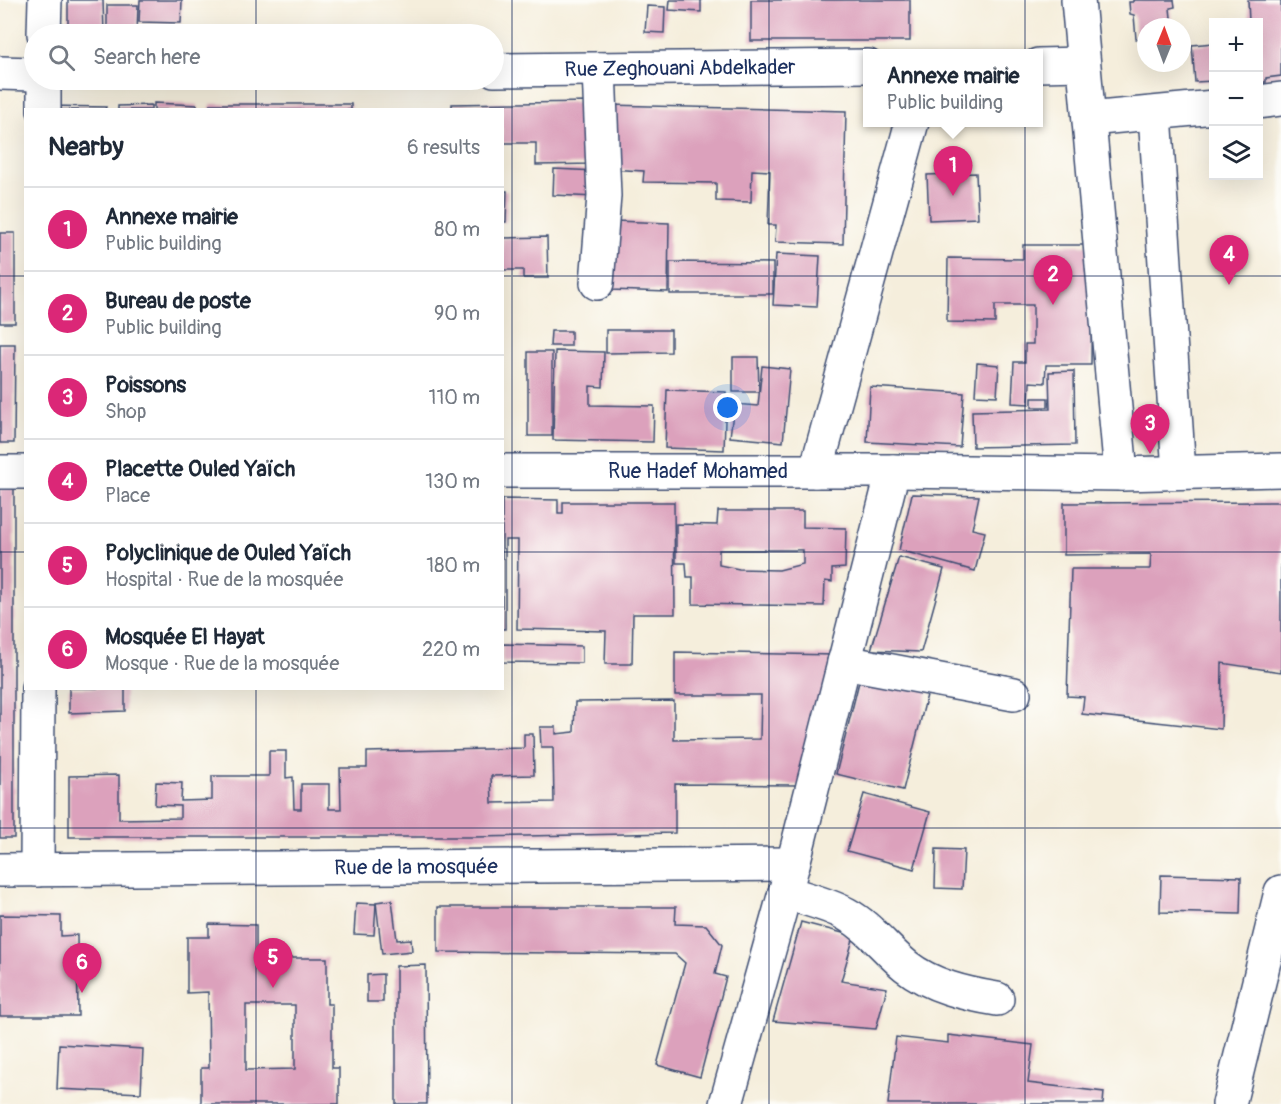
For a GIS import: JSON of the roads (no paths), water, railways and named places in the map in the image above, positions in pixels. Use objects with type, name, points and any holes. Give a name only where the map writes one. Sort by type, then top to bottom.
[{"type":"street","points":[[44,24],[45,0]]},
{"type":"street","points":[[1078,0],[1121,474]]},
{"type":"street","points":[[1043,65],[1083,64]]},
{"type":"street","name":"Rue Zeghouani Abdelkader","points":[[504,70],[863,66]]},
{"type":"street","points":[[597,283],[604,196],[599,69]]},
{"type":"street","points":[[0,74],[24,74]]},
{"type":"street","points":[[44,90],[44,108]]},
{"type":"street","points":[[1263,101],[1281,99]]},
{"type":"street","points":[[1089,119],[1209,108]]},
{"type":"street","points":[[1155,114],[1179,472]]},
{"type":"street","points":[[816,471],[911,127]]},
{"type":"street","name":"Rue Hadef Mohamed","points":[[504,471],[894,471],[1121,474],[1281,470]]},
{"type":"street","points":[[726,1104],[789,878],[894,471]]},
{"type":"street","points":[[0,472],[24,472]]},
{"type":"street","points":[[844,662],[1014,694]]},
{"type":"street","points":[[0,870],[37,870],[38,690]]},
{"type":"street","name":"Rue de la mosquée","points":[[37,870],[789,878],[867,928],[907,967],[943,986],[976,996],[997,999]]},
{"type":"street","points":[[1229,1104],[1281,892]]},
{"type":"place","name":"Annexe mairie","points":[[953,196]]},
{"type":"place","name":"Placette Ouled Yaïch","points":[[1229,285]]},
{"type":"place","name":"Bureau de poste","points":[[1053,305]]},
{"type":"place","name":"Poissons","points":[[1150,454]]},
{"type":"place","name":"Polyclinique de Ouled Yaïch","points":[[273,988]]},
{"type":"place","name":"Mosquée El Hayat","points":[[82,993]]}]
